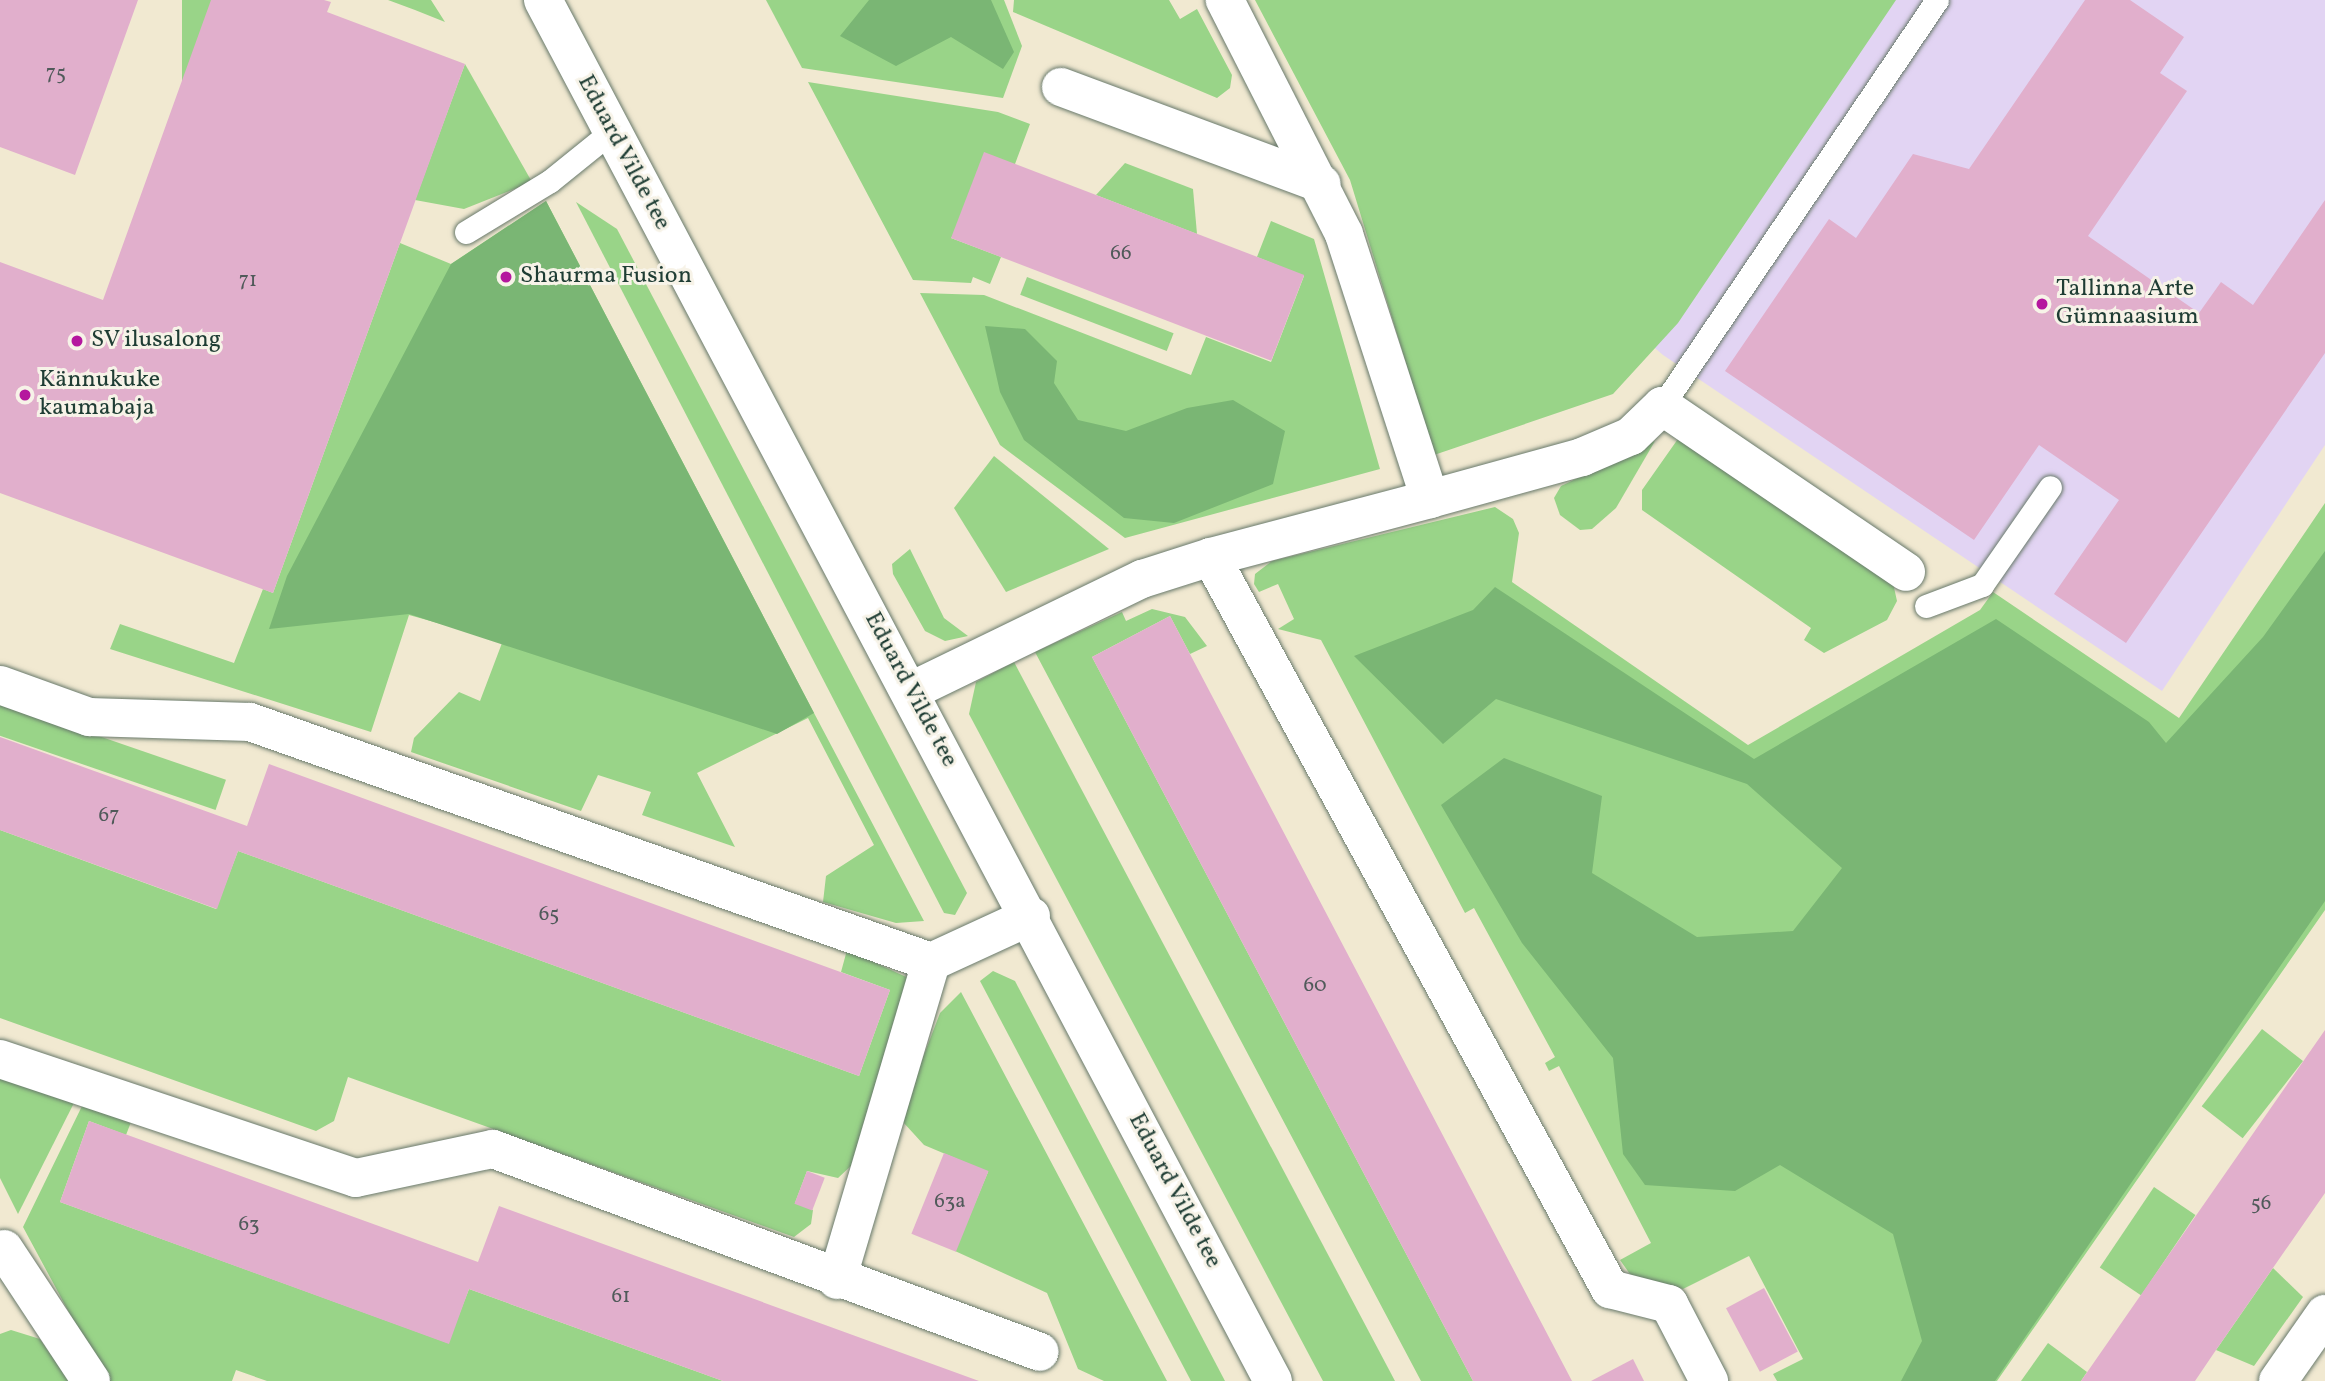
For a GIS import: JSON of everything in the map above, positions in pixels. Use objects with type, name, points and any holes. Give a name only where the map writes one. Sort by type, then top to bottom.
[{"type":"street","name":"Eduard Vilde tee","points":[[543,0],[1031,916],[1273,1381]]},
{"type":"street","points":[[1225,0],[1322,184],[1430,499]]},
{"type":"street","points":[[1061,87],[1322,184]]},
{"type":"street","points":[[911,691],[1142,579],[1211,557],[1582,457],[1630,436],[1662,406],[1906,572]]},
{"type":"street","points":[[1211,557],[1610,1289],[1669,1304],[1709,1381]]},
{"type":"street","points":[[0,685],[89,717],[250,722],[931,962],[1031,916]]},
{"type":"street","points":[[836,1280],[931,962]]},
{"type":"street","points":[[0,1059],[90,1085],[356,1178],[493,1149],[836,1280],[1040,1352]]},
{"type":"street","points":[[1,1248],[91,1381]]},
{"type":"street","points":[[2278,1381],[2325,1314]]},
{"type":"lane","points":[[1662,406],[1937,0]]},
{"type":"lane","points":[[466,232],[550,181],[612,131]]},
{"type":"lane","points":[[1926,606],[1982,585],[2050,488]]},
{"type":"shaded area","points":[[1267,0],[2325,0],[2325,445],[2162,691],[1663,355],[1261,10]]},
{"type":"green space","points":[[182,0],[211,0],[211,146],[182,146]]},
{"type":"green space","points":[[388,0],[431,0],[445,22],[415,10]]},
{"type":"green space","points":[[766,0],[1004,0],[1022,46],[1003,98],[802,68]]},
{"type":"green space","points":[[869,0],[991,0],[1014,52],[1003,69],[951,37],[896,66],[840,36]]},
{"type":"green space","points":[[1014,0],[1169,0],[1180,19],[1197,9],[1232,75],[1230,88],[1217,98],[1013,12]]},
{"type":"green space","points":[[1255,0],[1896,0],[1678,323],[1613,394],[1434,455],[1350,180]]},
{"type":"green space","points":[[465,64],[532,182],[464,209],[415,200]]},
{"type":"green space","points":[[808,82],[998,112],[1030,124],[1015,164],[951,238],[1001,257],[990,284],[973,277],[971,283],[913,280]]},
{"type":"green space","points":[[1125,163],[1193,189],[1197,234],[1096,195]]},
{"type":"green space","points":[[546,201],[924,921],[896,923],[823,902],[826,876],[874,845],[808,718],[697,773],[735,847],[642,815],[651,792],[598,775],[581,811],[411,752],[414,738],[459,692],[480,701],[502,643],[481,635],[409,615],[371,732],[110,649],[120,624],[234,663],[263,589],[273,593],[400,243],[451,264]]},
{"type":"green space","points":[[546,201],[814,713],[777,734],[409,614],[269,629],[287,576],[451,264]]},
{"type":"green space","points":[[576,202],[617,229],[967,893],[955,915],[944,913]]},
{"type":"green space","points":[[1271,221],[1314,239],[1380,469],[1125,538],[1000,445],[920,293],[984,295],[1191,375],[1206,337],[1271,362],[1304,276],[1257,257]]},
{"type":"green space","points":[[1027,277],[1174,333],[1167,351],[1020,295]]},
{"type":"green space","points":[[985,326],[1025,329],[1057,361],[1054,383],[1078,420],[1126,431],[1187,408],[1233,400],[1285,431],[1273,484],[1174,523],[1124,518],[1024,440],[1000,392]]},
{"type":"green space","points":[[1680,436],[1893,583],[1897,601],[1887,620],[1824,653],[1804,640],[1811,628],[1642,510],[1642,490]]},
{"type":"green space","points":[[1655,441],[1616,508],[1592,529],[1580,530],[1560,515],[1554,498],[1561,486]]},
{"type":"green space","points":[[994,456],[1109,549],[1006,592],[954,508]]},
{"type":"green space","points":[[2325,503],[2325,910],[1997,1381],[1777,1381],[1773,1374],[1803,1359],[1749,1256],[1683,1289],[1632,1277],[1620,1260],[1651,1243],[1559,1066],[1549,1071],[1545,1063],[1555,1057],[1474,908],[1465,913],[1321,640],[1278,629],[1294,619],[1278,584],[1259,592],[1254,584],[1255,574],[1272,561],[1495,507],[1513,519],[1519,533],[1512,582],[1748,745],[1980,610],[1993,592],[2179,718]]},
{"type":"green space","points":[[910,549],[944,618],[968,636],[945,641],[925,631],[893,574],[892,564]]},
{"type":"green space","points":[[2325,551],[2325,901],[1995,1381],[1901,1381],[1922,1341],[1893,1234],[1780,1165],[1735,1191],[1645,1185],[1623,1154],[1613,1058],[1522,943],[1441,805],[1504,758],[1602,796],[1592,873],[1697,937],[1793,931],[1842,868],[1747,784],[1496,699],[1443,744],[1354,656],[1473,610],[1495,587],[1754,759],[1996,619],[2149,722],[2166,743],[2263,637]]},
{"type":"green space","points":[[1152,609],[1185,617],[1207,646],[1190,654],[1170,616],[1092,657],[1473,1381],[1421,1381],[1035,652],[1122,612],[1126,621]]},
{"type":"green space","points":[[1014,662],[1395,1381],[1323,1381],[969,714],[976,682]]},
{"type":"green space","points":[[0,702],[226,780],[216,810],[0,736]]},
{"type":"green space","points":[[0,830],[216,909],[238,851],[859,1076],[890,990],[841,972],[847,950],[913,980],[853,1164],[838,1178],[807,1171],[795,1203],[813,1210],[811,1224],[794,1237],[348,1077],[334,1121],[316,1131],[0,1018]]},
{"type":"green space","points":[[993,971],[1015,981],[1225,1381],[1191,1381],[980,981]]},
{"type":"green space","points":[[961,992],[1167,1381],[1104,1381],[1078,1369],[1047,1293],[955,1251],[988,1172],[924,1145],[903,1122],[904,1107],[940,1013]]},
{"type":"green space","points":[[2262,1029],[2303,1061],[2243,1138],[2202,1106]]},
{"type":"green space","points":[[0,1071],[80,1091],[18,1214],[0,1178]]},
{"type":"green space","points":[[83,1104],[131,1122],[126,1135],[89,1121],[60,1202],[448,1343],[469,1289],[723,1381],[267,1381],[236,1370],[232,1381],[106,1381],[23,1227]]},
{"type":"green space","points":[[2154,1187],[2195,1215],[2141,1295],[2100,1267]]},
{"type":"green space","points":[[2273,1268],[2303,1297],[2254,1366],[2216,1350]]},
{"type":"green space","points":[[11,1330],[40,1339],[69,1381],[0,1381],[0,1334]]},
{"type":"green space","points":[[2048,1343],[2087,1372],[2081,1381],[2021,1381]]},
{"type":"building","points":[[0,0],[138,0],[75,175],[0,147]]},
{"type":"building","points":[[211,0],[324,0],[331,2],[327,12],[465,64],[273,593],[0,493],[0,262],[103,300]]},
{"type":"building","points":[[2085,0],[2130,0],[2184,37],[2160,73],[2187,91],[2088,236],[2199,313],[2221,282],[2253,305],[2325,200],[2325,353],[2126,643],[2054,594],[2119,500],[2039,445],[1974,540],[1725,371],[1829,219],[1856,238],[1913,154],[1969,169]]},
{"type":"building","points":[[984,152],[1304,275],[1271,361],[951,238]]},
{"type":"building","points":[[1170,616],[1572,1381],[1473,1381],[1092,657]]},
{"type":"building","points":[[0,737],[247,826],[269,764],[890,990],[859,1076],[238,851],[217,909],[0,830]]},
{"type":"building","points":[[2325,1030],[2325,1193],[2195,1381],[2081,1381]]},
{"type":"building","points":[[89,1121],[478,1262],[499,1206],[979,1381],[723,1381],[469,1289],[449,1344],[60,1202]]},
{"type":"building","points":[[944,1153],[989,1171],[956,1252],[911,1234]]},
{"type":"building","points":[[807,1171],[825,1178],[812,1210],[794,1204]]},
{"type":"building","points":[[1764,1288],[1798,1352],[1760,1372],[1726,1308]]},
{"type":"building","points":[[1633,1359],[1644,1381],[1591,1381]]},
{"type":"place","name":"Shaurma Fusion","points":[[506,277]]},
{"type":"place","name":"Tallinna Arte Gümnaasium","points":[[2042,304]]},
{"type":"place","name":"SV ilusalong","points":[[77,341]]},
{"type":"place","name":"Kännukuke kaumabaja","points":[[25,395]]}]
